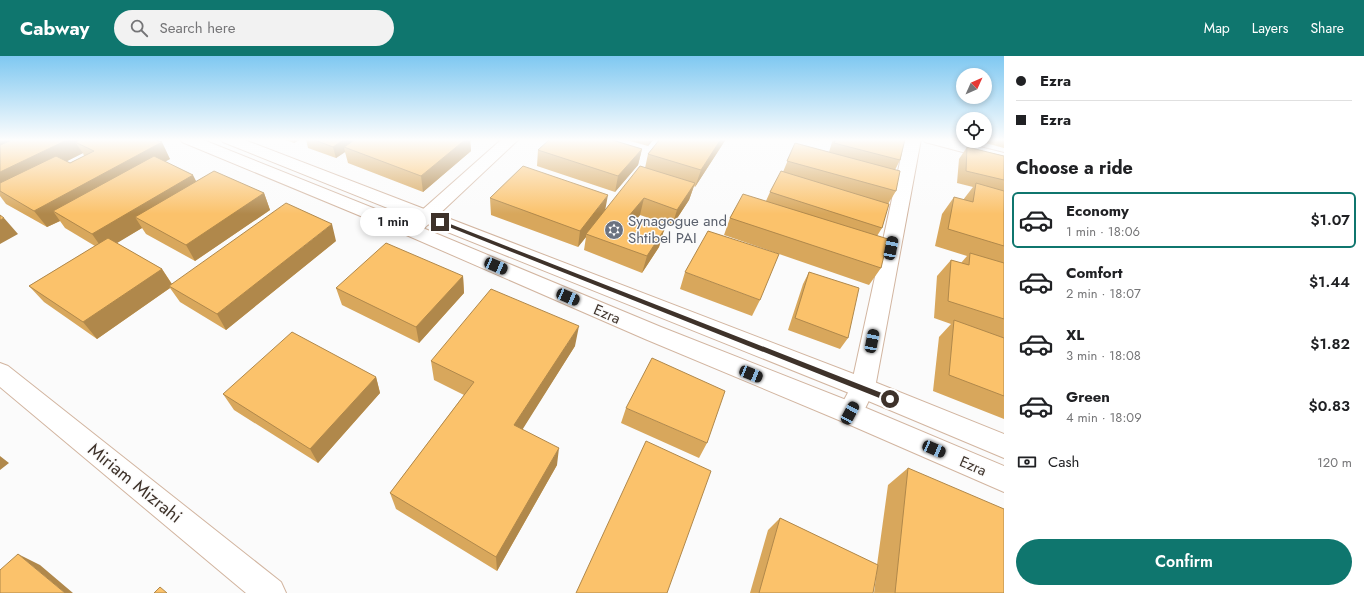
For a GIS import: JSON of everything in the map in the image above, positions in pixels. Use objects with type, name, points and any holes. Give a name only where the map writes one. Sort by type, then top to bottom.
[{"type":"street","name":"Ezra","points":[[257,164],[863,388],[1004,446]]},
{"type":"street","name":"Ezra","points":[[286,164],[419,223],[660,336],[850,413],[1004,479]]},
{"type":"street","points":[[419,223],[484,164]]},
{"type":"street","points":[[850,413],[863,388],[908,164]]},
{"type":"street","name":"Miriam Mizrahi","points":[[0,373],[270,593]]},
{"type":"building","points":[[0,164],[17,164],[0,172]]},
{"type":"building","points":[[39,164],[121,164],[34,211],[0,191],[0,183]]},
{"type":"building","points":[[139,164],[171,164],[193,175],[92,234],[53,211]]},
{"type":"building","points":[[389,164],[436,164],[421,176]]},
{"type":"building","points":[[581,164],[629,164],[618,176]]},
{"type":"building","points":[[681,164],[705,164],[701,170]]},
{"type":"building","points":[[798,164],[874,164],[900,171],[896,191]]},
{"type":"building","points":[[966,164],[1004,164],[1004,180],[966,171]]},
{"type":"building","points":[[523,166],[608,195],[580,231],[490,198]]},
{"type":"building","points":[[640,166],[695,183],[677,210],[644,198],[628,217],[664,230],[647,256],[586,234]]},
{"type":"building","points":[[214,171],[264,193],[186,245],[135,217]]},
{"type":"building","points":[[781,171],[889,204],[882,228],[770,192]]},
{"type":"building","points":[[976,183],[1004,191],[1004,246],[948,229],[954,197],[973,202]]},
{"type":"building","points":[[743,194],[888,239],[881,268],[730,218]]},
{"type":"building","points":[[286,203],[332,224],[217,314],[169,286]]},
{"type":"building","points":[[708,231],[779,254],[760,300],[685,272]]},
{"type":"building","points":[[108,238],[162,269],[83,322],[29,286]]},
{"type":"building","points":[[386,243],[463,276],[416,327],[336,288]]},
{"type":"building","points":[[970,253],[1004,263],[1004,319],[948,301],[951,260],[969,265]]},
{"type":"building","points":[[809,272],[859,288],[848,338],[795,318]]},
{"type":"building","points":[[491,289],[579,326],[514,425],[559,448],[496,557],[390,493],[474,382],[431,361]]},
{"type":"building","points":[[954,320],[1004,338],[1004,396],[949,375]]},
{"type":"building","points":[[292,332],[376,377],[310,449],[223,394]]},
{"type":"building","points":[[652,358],[725,391],[707,443],[626,408]]},
{"type":"building","points":[[646,441],[711,471],[667,593],[576,593]]},
{"type":"building","points":[[908,468],[1004,509],[1004,593],[895,593]]},
{"type":"building","points":[[780,518],[878,565],[873,593],[759,593]]},
{"type":"building","points":[[18,554],[65,593],[0,593],[0,570]]},
{"type":"building","points":[[160,587],[167,593],[154,593]]},
{"type":"place","name":"Synagogue and Shtibel PAI","points":[[614,230]]},
{"type":"route","points":[[440,222],[890,399]]}]
